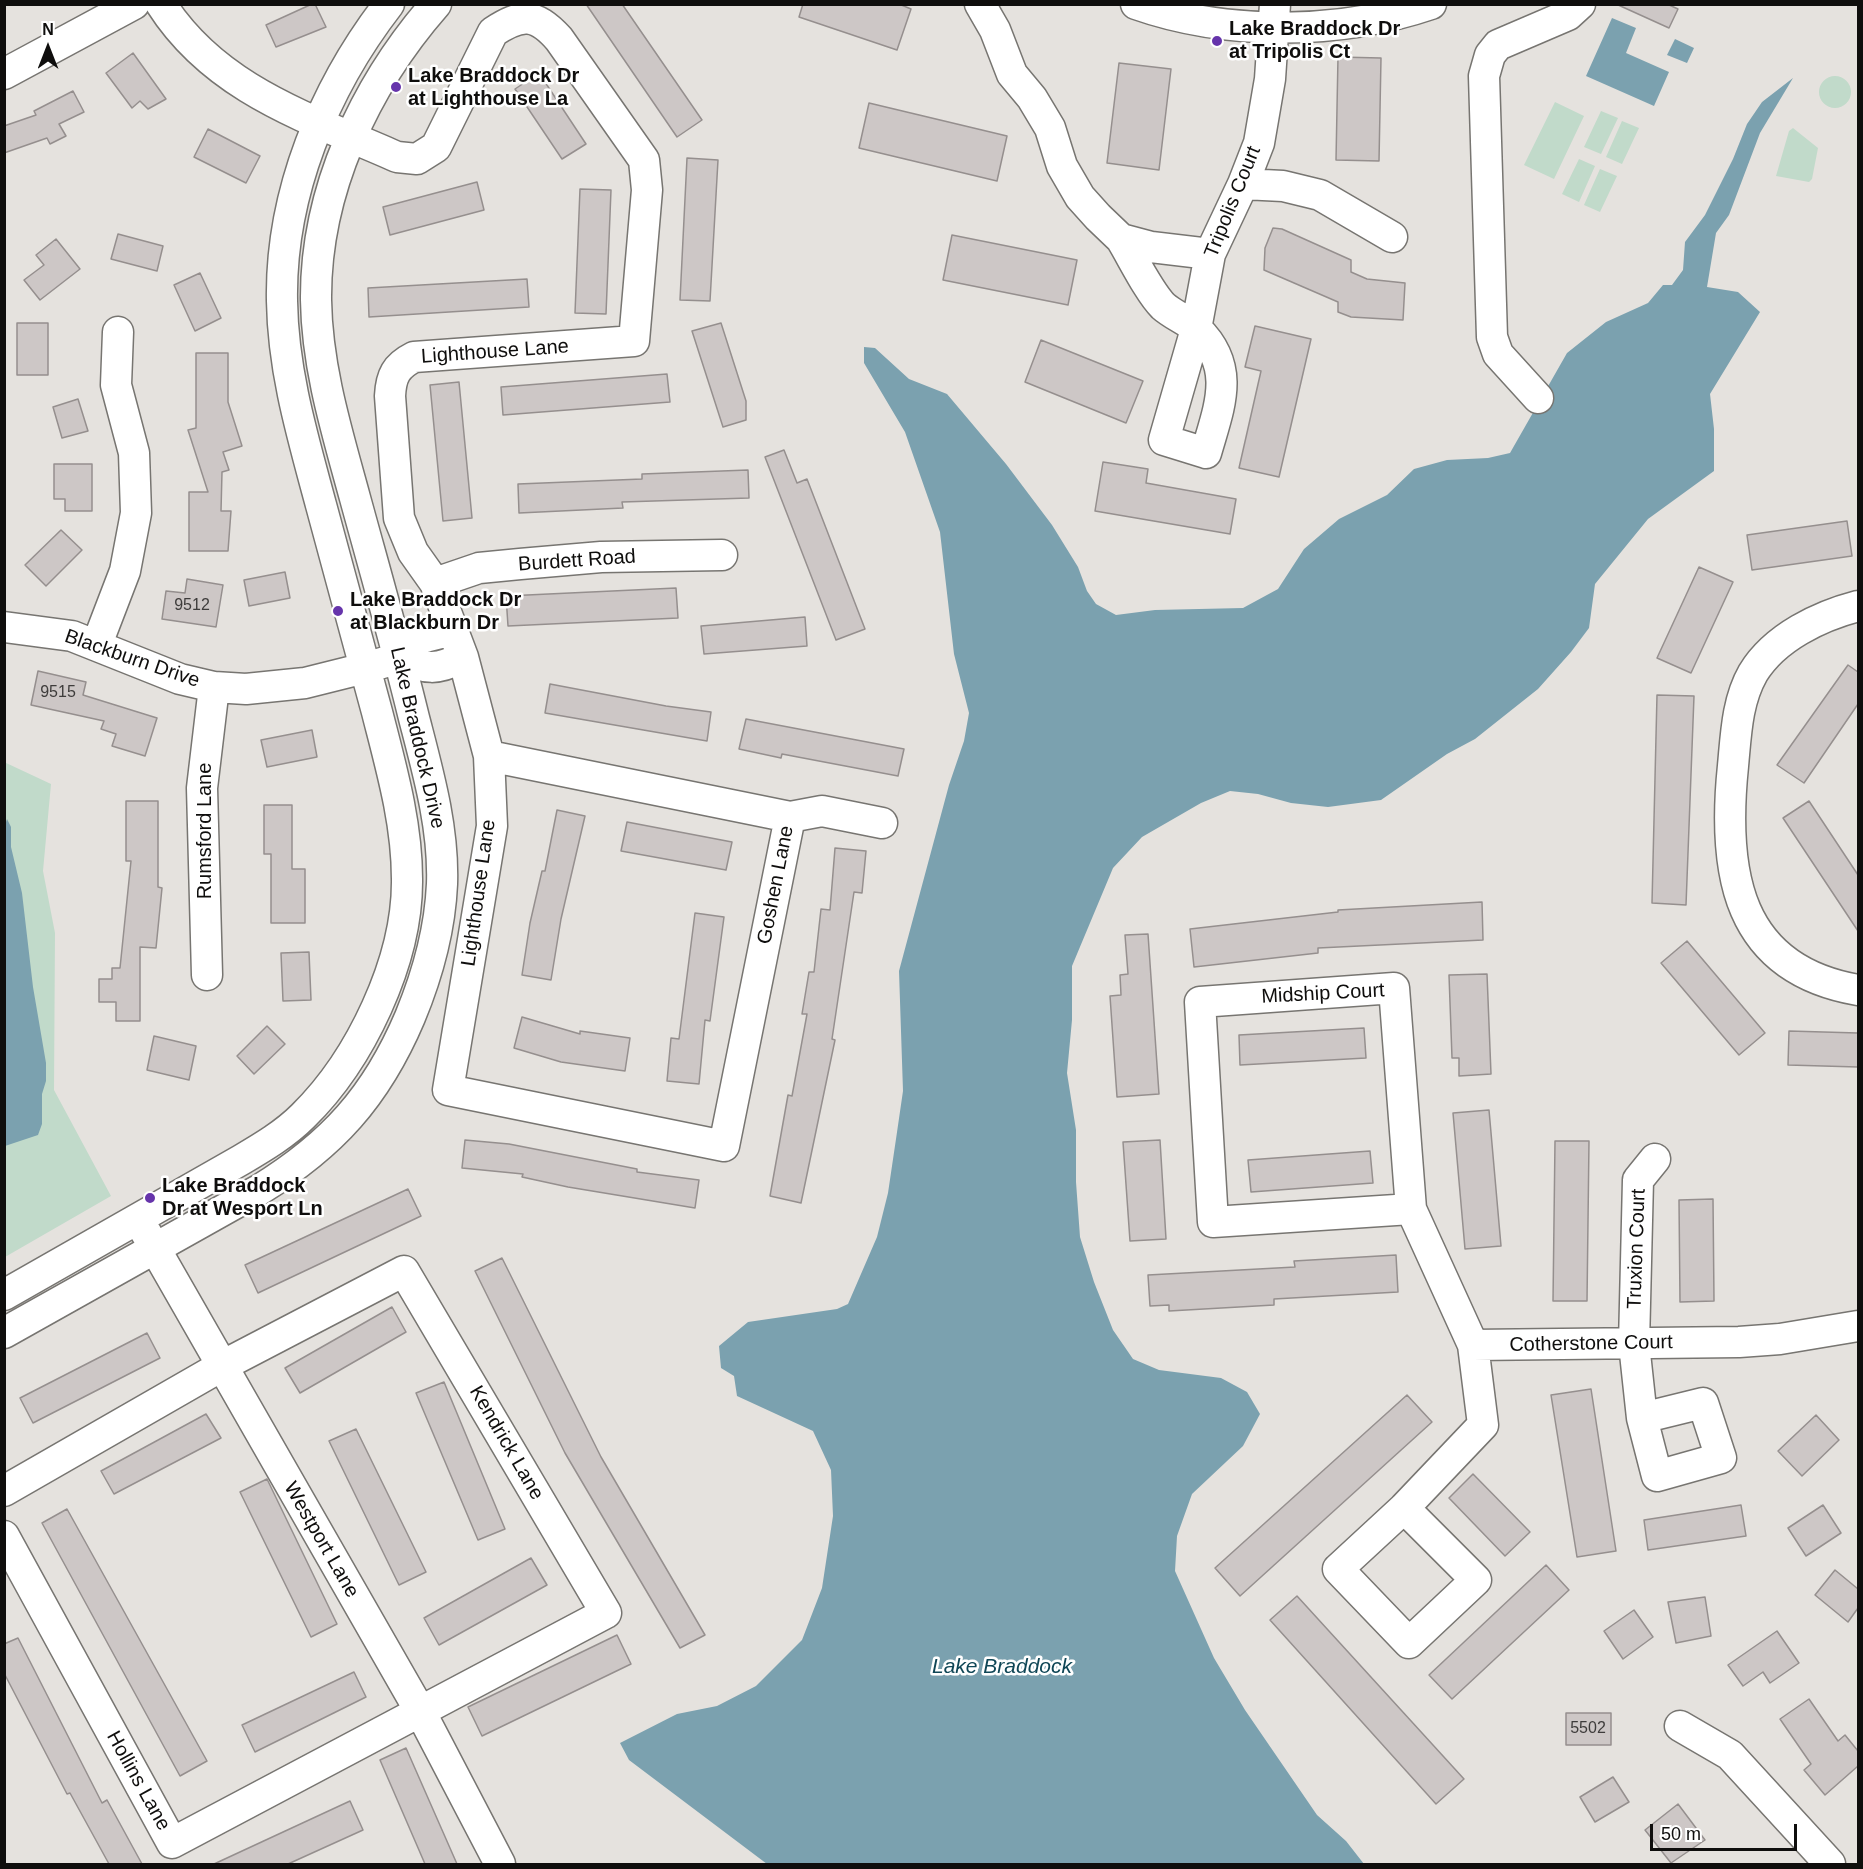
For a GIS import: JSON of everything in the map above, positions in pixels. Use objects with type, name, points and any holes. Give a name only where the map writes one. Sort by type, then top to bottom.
[{"type":"street","points":[[4,74],[134,4]]},
{"type":"street","name":"Lighthouse Lane","points":[[161,4],[190,40],[226,74],[264,99],[397,157],[417,159],[436,147],[493,32],[510,21],[530,17],[546,23],[560,39],[644,160],[646,190],[634,341],[414,357],[400,364],[391,378],[399,518],[413,552],[435,583],[453,630],[463,657],[489,756],[492,826],[448,1090],[724,1146]]},
{"type":"street","name":"Lake Braddock Drive","points":[[4,1295],[250,1155],[302,1117],[346,1064],[368,1029],[384,990],[403,918],[407,883],[406,848],[393,772],[300,430],[284,344],[282,300],[287,231],[305,162],[319,122],[360,45],[390,4]]},
{"type":"street","name":"Lake Braddock Drive","points":[[4,1333],[295,1168],[327,1142],[375,1084],[398,1044],[416,1001],[437,924],[442,884],[441,845],[433,793],[323,374],[318,341],[316,300],[321,237],[335,181],[351,137],[389,64],[436,4]]},
{"type":"street","points":[[980,4],[996,30],[1012,74],[1032,98],[1050,128],[1062,166],[1080,197],[1120,240],[1151,247],[1210,254]]},
{"type":"street","points":[[1136,4],[1184,17],[1226,24],[1274,15],[1358,22],[1408,12],[1431,4]]},
{"type":"street","points":[[1538,398],[1498,354],[1492,337],[1484,76],[1490,55],[1498,45],[1568,15],[1580,4]]},
{"type":"street","name":"Tripolis Court","points":[[1120,240],[1162,305],[1196,328],[1210,254],[1243,184],[1259,143],[1270,79],[1274,15]]},
{"type":"street","points":[[1243,184],[1283,186],[1320,195],[1392,237]]},
{"type":"street","points":[[97,644],[125,571],[136,513],[134,453],[116,385],[118,332]]},
{"type":"street","name":"Burdett Road","points":[[435,583],[479,568],[601,557],[722,555]]},
{"type":"street","points":[[1858,606],[1830,613],[1781,642],[1754,673],[1738,714],[1729,801],[1731,858],[1740,897],[1755,932],[1774,953],[1799,969],[1835,986],[1858,990]]},
{"type":"street","name":"Blackburn Drive","points":[[4,627],[72,636],[97,644],[157,671],[214,687],[246,689],[283,686],[365,668],[399,658],[417,639],[453,630]]},
{"type":"street","points":[[399,658],[427,669],[448,665],[463,657]]},
{"type":"street","name":"Rumsford Lane","points":[[207,975],[202,788],[214,687]]},
{"type":"street","name":"Goshen Lane","points":[[489,756],[790,817],[724,1146]]},
{"type":"street","points":[[790,817],[822,811],[882,823]]},
{"type":"street","name":"Midship Court","points":[[1394,988],[1411,1209],[1214,1222],[1200,1002],[1394,988]]},
{"type":"street","name":"Truxion Court","points":[[1642,1418],[1634,1344],[1638,1180],[1655,1160]]},
{"type":"street","points":[[1404,1508],[1476,1580],[1408,1643],[1338,1569],[1404,1508],[1483,1425],[1473,1345],[1411,1209]]},
{"type":"street","name":"Westport Lane","points":[[138,1218],[220,1367],[420,1712],[500,1864]]},
{"type":"street","name":"Kendrick Lane","points":[[220,1367],[404,1271],[606,1613],[420,1712]]},
{"type":"street","name":"Cotherstone Court","points":[[1473,1345],[1634,1344],[1780,1339],[1858,1326]]},
{"type":"street","points":[[4,1491],[220,1367]]},
{"type":"street","name":"Hollins Lane","points":[[4,1536],[172,1843],[420,1712]]},
{"type":"street","points":[[1680,1726],[1730,1755],[1830,1864]]},
{"type":"green space","points":[[1835,76],[1847,80],[1851,92],[1847,104],[1835,108],[1823,104],[1819,92],[1823,80]]},
{"type":"green space","points":[[1555,102],[1584,116],[1554,179],[1524,165]]},
{"type":"green space","points":[[1601,111],[1618,118],[1601,154],[1584,147]]},
{"type":"green space","points":[[1622,121],[1639,128],[1622,164],[1606,157]]},
{"type":"green space","points":[[1793,128],[1818,148],[1812,179],[1809,182],[1776,176],[1789,131]]},
{"type":"green space","points":[[1579,159],[1595,166],[1579,202],[1562,194]]},
{"type":"green space","points":[[1600,169],[1617,176],[1600,212],[1584,205]]},
{"type":"green space","points":[[4,762],[51,784],[43,871],[55,933],[54,1090],[111,1196],[5,1257]]},
{"type":"water","points":[[1612,18],[1636,28],[1626,53],[1669,72],[1654,106],[1586,76]]},
{"type":"water","points":[[1675,39],[1694,48],[1687,63],[1667,55]]},
{"type":"water","name":"Lake Braddock","points":[[1793,78],[1760,133],[1729,215],[1716,233],[1707,287],[1738,292],[1760,312],[1710,394],[1714,429],[1714,471],[1648,519],[1595,584],[1589,628],[1571,652],[1538,689],[1475,739],[1447,754],[1381,800],[1328,807],[1291,803],[1258,794],[1230,791],[1201,803],[1142,837],[1113,868],[1072,966],[1072,1020],[1067,1073],[1076,1130],[1076,1182],[1080,1237],[1094,1282],[1113,1330],[1133,1359],[1159,1370],[1221,1378],[1247,1392],[1260,1414],[1243,1446],[1192,1494],[1177,1536],[1175,1571],[1214,1658],[1245,1710],[1317,1815],[1346,1841],[1364,1864],[767,1864],[629,1760],[620,1743],[677,1714],[717,1706],[756,1686],[802,1640],[822,1588],[833,1516],[831,1470],[813,1431],[737,1396],[734,1376],[721,1368],[719,1346],[748,1322],[837,1309],[848,1304],[877,1237],[888,1193],[903,1091],[899,971],[949,785],[964,741],[969,713],[954,654],[940,532],[905,432],[864,363],[864,347],[875,348],[909,379],[947,394],[1006,464],[1052,525],[1078,567],[1087,591],[1096,604],[1116,615],[1155,610],[1243,608],[1278,589],[1304,549],[1339,519],[1387,495],[1414,469],[1447,460],[1488,458],[1510,453],[1567,353],[1606,322],[1648,303],[1663,285],[1672,285],[1683,270],[1685,242],[1705,215],[1733,159],[1747,124],[1762,102]]},
{"type":"water","points":[[7,819],[11,827],[11,847],[22,893],[33,987],[46,1063],[46,1081],[42,1094],[42,1124],[38,1135],[5,1146],[4,828]]},
{"type":"building","points":[[315,4],[326,27],[276,47],[266,25]]},
{"type":"building","points":[[586,4],[622,4],[702,120],[677,137]]},
{"type":"building","points":[[803,4],[899,4],[911,9],[897,50],[799,17]]},
{"type":"building","points":[[1616,4],[1667,4],[1678,9],[1669,28]]},
{"type":"building","points":[[133,53],[166,99],[148,109],[140,101],[132,108],[106,73]]},
{"type":"building","points":[[1338,57],[1381,58],[1379,161],[1336,160]]},
{"type":"building","points":[[1119,63],[1171,69],[1159,170],[1107,163]]},
{"type":"building","points":[[539,73],[586,144],[562,159],[515,89]]},
{"type":"building","points":[[73,91],[84,112],[59,124],[66,136],[50,144],[47,138],[4,153],[4,126],[36,115],[34,111]]},
{"type":"building","points":[[869,103],[1007,136],[997,181],[859,148]]},
{"type":"building","points":[[208,129],[260,156],[246,183],[194,157]]},
{"type":"building","points":[[687,158],[718,160],[710,301],[680,300]]},
{"type":"building","points":[[477,182],[484,210],[390,235],[383,207]]},
{"type":"building","points":[[580,189],[611,190],[606,314],[575,313]]},
{"type":"building","points":[[1273,228],[1282,229],[1351,260],[1351,272],[1367,279],[1405,283],[1403,320],[1351,317],[1338,312],[1338,302],[1264,270],[1265,248]]},
{"type":"building","points":[[118,234],[163,246],[157,271],[111,259]]},
{"type":"building","points":[[952,235],[1077,260],[1068,305],[943,280]]},
{"type":"building","points":[[56,239],[80,269],[40,300],[24,280],[44,265],[36,255]]},
{"type":"building","points":[[200,273],[221,318],[195,331],[174,285]]},
{"type":"building","points":[[527,279],[529,307],[369,317],[368,288]]},
{"type":"building","points":[[17,323],[48,323],[48,375],[17,375]]},
{"type":"building","points":[[721,323],[746,401],[746,420],[723,427],[692,331]]},
{"type":"building","points":[[1255,326],[1311,339],[1279,477],[1239,468],[1261,371],[1245,367]]},
{"type":"building","points":[[1041,340],[1143,381],[1126,423],[1025,382]]},
{"type":"building","points":[[196,353],[228,353],[228,402],[242,446],[223,452],[229,470],[222,472],[221,511],[231,511],[228,551],[189,551],[189,492],[208,492],[188,430],[196,428]]},
{"type":"building","points":[[667,374],[670,402],[503,415],[501,387]]},
{"type":"building","points":[[459,382],[472,518],[443,521],[430,385]]},
{"type":"building","points":[[78,399],[88,431],[62,438],[53,407]]},
{"type":"building","points":[[784,450],[797,483],[807,479],[865,629],[836,640],[765,457]]},
{"type":"building","points":[[1103,462],[1148,469],[1146,483],[1236,499],[1230,534],[1095,511]]},
{"type":"building","points":[[54,464],[92,464],[92,511],[65,511],[65,499],[54,499]]},
{"type":"building","points":[[748,470],[749,498],[622,502],[623,508],[519,513],[518,484],[642,479],[642,474]]},
{"type":"building","points":[[1847,521],[1852,556],[1752,570],[1747,535]]},
{"type":"building","points":[[61,530],[82,550],[46,586],[25,565]]},
{"type":"building","points":[[1699,567],[1733,582],[1691,673],[1657,658]]},
{"type":"building","points":[[285,572],[290,598],[249,606],[244,580]]},
{"type":"building","points":[[187,579],[223,585],[216,627],[162,619],[166,591],[185,593]]},
{"type":"building","points":[[676,588],[678,618],[508,626],[506,596]]},
{"type":"building","points":[[805,617],[807,646],[704,654],[701,626]]},
{"type":"building","points":[[1848,665],[1858,672],[1858,704],[1804,783],[1777,765]]},
{"type":"building","points":[[38,671],[86,682],[83,695],[157,718],[145,756],[112,746],[116,734],[101,729],[104,721],[31,705]]},
{"type":"building","points":[[550,684],[711,712],[707,741],[545,713]]},
{"type":"building","points":[[1657,695],[1694,696],[1686,905],[1652,903]]},
{"type":"building","points":[[746,719],[904,749],[898,776],[782,754],[781,758],[739,749]]},
{"type":"building","points":[[312,730],[317,757],[267,767],[261,740]]},
{"type":"building","points":[[126,801],[158,801],[158,887],[162,888],[156,948],[140,947],[140,1021],[116,1021],[116,1002],[99,1002],[99,979],[112,979],[112,968],[120,968],[131,861],[126,861]]},
{"type":"building","points":[[1809,801],[1858,875],[1858,931],[1783,818]]},
{"type":"building","points":[[264,805],[292,805],[292,869],[305,869],[305,923],[271,923],[271,854],[264,854]]},
{"type":"building","points":[[557,810],[585,816],[561,919],[551,980],[522,975],[530,923],[542,871],[545,871]]},
{"type":"building","points":[[627,822],[732,842],[726,870],[621,851]]},
{"type":"building","points":[[835,848],[866,851],[862,893],[854,892],[832,1039],[835,1040],[801,1203],[770,1196],[788,1095],[792,1096],[807,1014],[802,1014],[809,972],[814,972],[821,909],[830,910]]},
{"type":"building","points":[[1482,902],[1483,940],[1318,948],[1318,953],[1194,967],[1190,929],[1338,912],[1338,910]]},
{"type":"building","points":[[695,913],[724,917],[710,1021],[705,1020],[699,1084],[667,1081],[671,1038],[679,1039]]},
{"type":"building","points":[[1148,934],[1159,1094],[1117,1097],[1110,996],[1121,995],[1120,975],[1128,974],[1125,935]]},
{"type":"building","points":[[1687,941],[1765,1033],[1739,1055],[1661,963]]},
{"type":"building","points":[[309,952],[311,1000],[283,1001],[281,953]]},
{"type":"building","points":[[1487,974],[1491,1074],[1459,1076],[1459,1058],[1452,1058],[1449,975]]},
{"type":"building","points":[[522,1017],[580,1034],[580,1031],[630,1038],[625,1071],[561,1062],[514,1048]]},
{"type":"building","points":[[267,1026],[285,1044],[254,1074],[237,1056]]},
{"type":"building","points":[[1364,1028],[1366,1058],[1240,1065],[1239,1035]]},
{"type":"building","points":[[1789,1031],[1858,1033],[1858,1067],[1788,1065]]},
{"type":"building","points":[[154,1036],[196,1046],[189,1080],[147,1070]]},
{"type":"building","points":[[1489,1110],[1501,1246],[1465,1249],[1453,1113]]},
{"type":"building","points":[[465,1140],[509,1144],[637,1169],[637,1172],[699,1180],[695,1208],[568,1187],[522,1177],[523,1174],[462,1168]]},
{"type":"building","points":[[1160,1140],[1166,1239],[1130,1241],[1123,1142]]},
{"type":"building","points":[[1555,1141],[1589,1141],[1587,1301],[1553,1301]]},
{"type":"building","points":[[1370,1151],[1373,1183],[1251,1192],[1248,1160]]},
{"type":"building","points":[[408,1189],[421,1216],[258,1293],[245,1265]]},
{"type":"building","points":[[1713,1199],[1714,1301],[1680,1302],[1679,1200]]},
{"type":"building","points":[[1396,1255],[1398,1292],[1274,1299],[1274,1305],[1169,1311],[1169,1305],[1150,1306],[1148,1275],[1295,1267],[1294,1261]]},
{"type":"building","points":[[502,1258],[601,1457],[705,1635],[680,1648],[565,1453],[475,1271]]},
{"type":"building","points":[[392,1307],[406,1332],[300,1393],[285,1368]]},
{"type":"building","points":[[147,1333],[160,1358],[33,1423],[20,1398]]},
{"type":"building","points":[[444,1382],[505,1529],[478,1540],[416,1393]]},
{"type":"building","points":[[1591,1389],[1616,1551],[1577,1557],[1551,1395]]},
{"type":"building","points":[[1407,1395],[1432,1422],[1240,1596],[1215,1568]]},
{"type":"building","points":[[206,1414],[221,1438],[114,1494],[101,1471]]},
{"type":"building","points":[[1816,1415],[1839,1440],[1802,1476],[1778,1451]]},
{"type":"building","points":[[356,1429],[426,1572],[399,1585],[329,1441]]},
{"type":"building","points":[[1473,1474],[1530,1532],[1505,1556],[1449,1498]]},
{"type":"building","points":[[267,1479],[337,1624],[311,1637],[240,1492]]},
{"type":"building","points":[[1741,1505],[1746,1536],[1648,1550],[1644,1520]]},
{"type":"building","points":[[1823,1505],[1841,1533],[1806,1556],[1788,1528]]},
{"type":"building","points":[[67,1509],[207,1761],[180,1776],[42,1523]]},
{"type":"building","points":[[531,1558],[547,1585],[439,1645],[424,1618]]},
{"type":"building","points":[[1546,1565],[1569,1590],[1452,1699],[1429,1675]]},
{"type":"building","points":[[1835,1570],[1858,1589],[1858,1608],[1848,1622],[1815,1595]]},
{"type":"building","points":[[1297,1596],[1464,1779],[1436,1804],[1270,1620]]},
{"type":"building","points":[[1705,1597],[1711,1636],[1676,1643],[1668,1602]]},
{"type":"building","points":[[1634,1610],[1653,1637],[1623,1659],[1604,1631]]},
{"type":"building","points":[[1777,1631],[1799,1663],[1770,1683],[1763,1672],[1743,1686],[1728,1665]]},
{"type":"building","points":[[617,1635],[631,1664],[482,1736],[468,1707]]},
{"type":"building","points":[[18,1638],[102,1803],[107,1800],[142,1864],[109,1864],[70,1793],[67,1794],[4,1673],[4,1644]]},
{"type":"building","points":[[354,1672],[366,1697],[255,1752],[242,1725]]},
{"type":"building","points":[[1809,1699],[1838,1741],[1845,1735],[1858,1751],[1858,1766],[1825,1795],[1804,1770],[1811,1764],[1780,1719]]},
{"type":"building","points":[[1566,1713],[1611,1713],[1611,1745],[1566,1745]]},
{"type":"building","points":[[406,1748],[457,1864],[425,1864],[380,1760]]},
{"type":"building","points":[[1613,1777],[1629,1802],[1595,1822],[1580,1797]]},
{"type":"building","points":[[350,1801],[363,1830],[288,1864],[214,1864]]},
{"type":"building","points":[[1678,1804],[1705,1840],[1671,1863],[1645,1830]]},
{"type":"place","name":"Lake Braddock Dr at Tripolis Ct","points":[[1217,41]]},
{"type":"place","name":"Lake Braddock Dr at Lighthouse La","points":[[396,87]]},
{"type":"place","name":"Lake Braddock Dr at Blackburn Dr","points":[[338,611]]},
{"type":"place","name":"Lake Braddock Dr at Wesport Ln","points":[[150,1198]]}]
